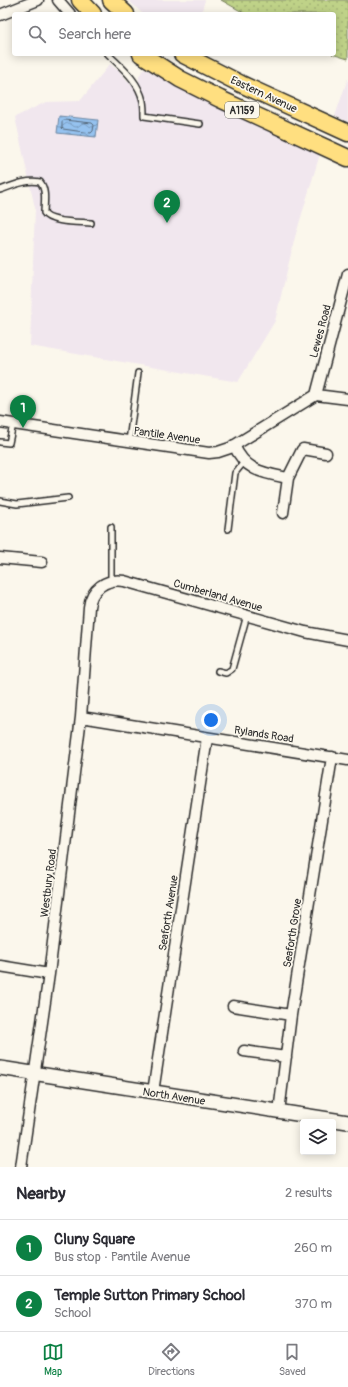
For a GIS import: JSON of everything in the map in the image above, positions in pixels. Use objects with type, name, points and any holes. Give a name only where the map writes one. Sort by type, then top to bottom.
[{"type":"main road","points":[[112,0],[124,12]]},
{"type":"main road","name":"Eastern Avenue","points":[[144,56],[169,73],[220,100],[348,158]]},
{"type":"main road","name":"Eastern Avenue","points":[[186,56],[241,84],[348,133]]},
{"type":"street","points":[[0,16],[38,0]]},
{"type":"street","points":[[58,0],[68,12]]},
{"type":"street","name":"Lewes Road","points":[[316,395],[348,274]]},
{"type":"street","points":[[316,395],[348,398]]},
{"type":"street","name":"Pantile Avenue","points":[[0,422],[209,453],[218,452],[234,445],[316,395]]},
{"type":"street","points":[[234,445],[244,462],[258,471],[288,478]]},
{"type":"street","points":[[283,512],[288,478],[303,449],[326,453]]},
{"type":"street","points":[[0,558],[42,562]]},
{"type":"street","name":"Westbury Road","points":[[20,1167],[49,974],[81,717],[90,601],[97,588],[102,584],[111,581]]},
{"type":"street","name":"Cumberland Avenue","points":[[111,581],[124,581],[305,632],[348,640]]},
{"type":"street","name":"Rylands Road","points":[[81,717],[348,760]]},
{"type":"street","name":"Seaforth Avenue","points":[[153,1092],[207,738]]},
{"type":"street","name":"Seaforth Grove","points":[[279,1112],[292,1015],[332,757]]},
{"type":"street","points":[[0,966],[49,974]]},
{"type":"street","points":[[233,1006],[292,1015]]},
{"type":"street","points":[[244,1051],[286,1057]]},
{"type":"street","name":"North Avenue","points":[[0,1068],[348,1122]]},
{"type":"lane","points":[[110,56],[127,72],[136,84],[143,101],[144,116],[200,124]]},
{"type":"lane","points":[[0,190],[29,182],[40,182],[44,191],[45,216],[53,220],[91,223]]},
{"type":"lane","points":[[129,442],[138,373]]},
{"type":"lane","points":[[0,442],[9,443],[13,424]]},
{"type":"lane","points":[[228,529],[235,473],[244,462]]},
{"type":"lane","points":[[0,501],[17,504],[68,498]]},
{"type":"lane","points":[[111,527],[111,581]]},
{"type":"lane","points":[[218,671],[226,672],[232,669],[247,615]]},
{"type":"shaded area","points":[[128,0],[205,0],[202,12],[141,12]]},
{"type":"shaded area","points":[[110,64],[120,72],[132,86],[139,82],[139,76],[144,68],[220,109],[320,154],[295,237],[275,321],[238,382],[30,346],[35,208],[15,117],[46,102],[80,101]]},
{"type":"shaded area","points":[[348,78],[348,122],[335,116]]},
{"type":"green space","points":[[221,0],[348,0],[348,59],[336,55],[336,12],[242,12]]},
{"type":"water","points":[[59,116],[98,120],[96,137],[57,133]]},
{"type":"place","name":"Temple Sutton Primary School","points":[[167,223]]},
{"type":"place","name":"Cluny Square","points":[[23,428]]}]
